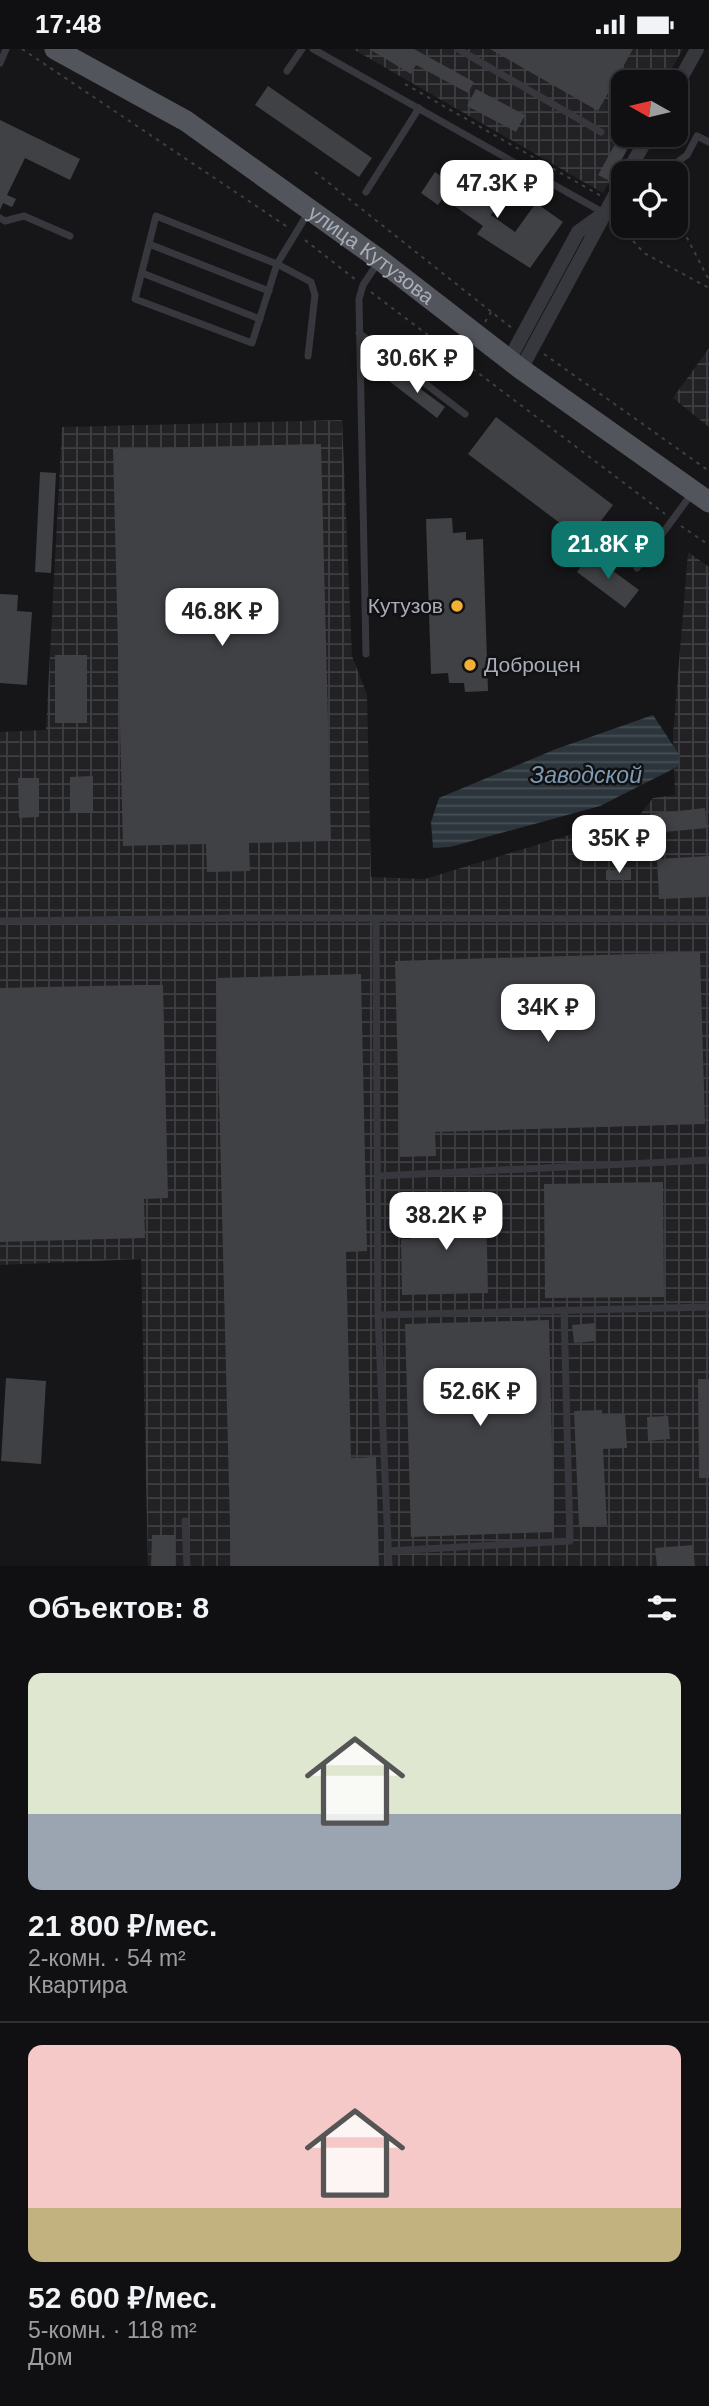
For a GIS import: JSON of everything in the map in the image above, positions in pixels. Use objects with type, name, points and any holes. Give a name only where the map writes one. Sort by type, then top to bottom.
[{"type":"main road","name":"улица Кутузова","points":[[55,49],[186,121],[311,209],[515,364],[701,496]]},
{"type":"street","points":[[685,70],[697,49]]},
{"type":"street","points":[[515,364],[535,347],[611,202]]},
{"type":"street","points":[[515,364],[523,337],[578,232],[605,213]]},
{"type":"lane","points":[[0,62],[6,49]]},
{"type":"lane","points":[[287,71],[302,49]]},
{"type":"lane","points":[[313,49],[605,213]]},
{"type":"lane","points":[[458,49],[601,132]]},
{"type":"lane","points":[[366,192],[419,107]]},
{"type":"lane","points":[[679,161],[687,155],[697,136],[709,142]]},
{"type":"lane","points":[[308,356],[314,287],[311,282],[277,264],[156,216],[135,299],[252,344],[277,264],[311,209]]},
{"type":"lane","points":[[0,218],[5,221],[24,216],[70,236]]},
{"type":"lane","points":[[149,244],[269,291]]},
{"type":"lane","points":[[366,654],[360,292],[380,260]]},
{"type":"lane","points":[[142,273],[260,319]]},
{"type":"lane","points":[[359,333],[466,414]]},
{"type":"lane","points":[[637,568],[701,496]]},
{"type":"lane","points":[[376,919],[378,1315],[389,1566]]},
{"type":"lane","points":[[0,921],[709,919]]},
{"type":"lane","points":[[378,1176],[709,1160]]},
{"type":"lane","points":[[378,1315],[709,1307]]},
{"type":"lane","points":[[388,1551],[570,1541],[564,1310]]},
{"type":"lane","points":[[185,1521],[187,1566]]},
{"type":"path","points":[[405,84],[604,197],[606,194]]},
{"type":"path","points":[[315,172],[523,337]]},
{"type":"path","points":[[605,213],[644,253],[709,288]]},
{"type":"path","points":[[688,238],[709,280]]},
{"type":"path","points":[[535,347],[709,471]]},
{"type":"shaded area","points":[[353,49],[683,49],[671,70],[611,70],[611,147],[628,147],[621,161],[611,161],[611,178],[603,193]]},
{"type":"shaded area","points":[[709,348],[709,427],[673,398]]},
{"type":"shaded area","points":[[342,420],[352,656],[367,695],[371,877],[425,879],[569,835],[582,828],[638,817],[653,798],[675,795],[673,735],[688,552],[709,567],[709,1566],[148,1566],[141,1259],[0,1265],[0,732],[46,730],[62,427]]},
{"type":"water","name":"Заводской","points":[[653,715],[680,756],[677,767],[600,806],[450,847],[433,848],[431,822],[439,798],[556,749]]},
{"type":"building","points":[[369,49],[414,49],[474,82],[468,93],[416,65],[411,74]]},
{"type":"building","points":[[490,49],[633,49],[621,70],[611,70],[611,88],[598,111]]},
{"type":"building","points":[[268,86],[372,158],[359,177],[255,105]]},
{"type":"building","points":[[476,89],[525,115],[516,132],[467,106]]},
{"type":"building","points":[[0,120],[80,159],[70,180],[25,158],[7,195],[16,199],[12,207],[3,203],[0,210]]},
{"type":"building","points":[[613,147],[628,147],[621,161],[611,161],[610,181],[598,175]]},
{"type":"building","points":[[435,172],[452,184],[457,177],[498,206],[491,215],[515,232],[536,203],[563,222],[530,268],[477,234],[483,226],[443,198],[438,205],[421,193]]},
{"type":"building","points":[[396,371],[445,407],[437,418],[389,381]]},
{"type":"building","points":[[496,417],[613,505],[585,542],[468,454]]},
{"type":"building","points":[[321,444],[331,841],[249,843],[250,871],[207,872],[206,844],[123,846],[113,449]]},
{"type":"building","points":[[40,472],[56,473],[51,573],[35,572]]},
{"type":"building","name":"Кутузов","points":[[452,518],[453,533],[466,532],[466,540],[483,539],[488,691],[465,692],[464,683],[449,683],[448,673],[431,674],[426,519]]},
{"type":"building","points":[[590,554],[639,590],[625,608],[577,572]]},
{"type":"building","points":[[0,594],[18,595],[17,611],[32,612],[27,685],[0,683]]},
{"type":"building","points":[[55,655],[87,655],[87,723],[55,723]]},
{"type":"building","points":[[93,776],[93,813],[70,813],[70,777]]},
{"type":"building","points":[[18,778],[39,778],[39,817],[19,818]]},
{"type":"building","points":[[705,808],[707,828],[654,833],[651,814]]},
{"type":"building","points":[[709,856],[709,897],[659,899],[657,859]]},
{"type":"building","points":[[631,869],[631,880],[606,880],[606,870]]},
{"type":"building","points":[[700,952],[705,1124],[435,1132],[436,1156],[400,1157],[395,961]]},
{"type":"building","points":[[361,974],[367,1251],[346,1252],[351,1458],[376,1457],[379,1566],[231,1566],[216,978]]},
{"type":"building","points":[[163,985],[168,1198],[144,1199],[145,1238],[0,1242],[0,988]]},
{"type":"building","points":[[663,1182],[664,1297],[545,1298],[544,1184]]},
{"type":"building","points":[[486,1206],[488,1293],[402,1295],[401,1239],[411,1239],[410,1208]]},
{"type":"building","points":[[549,1320],[554,1532],[411,1537],[405,1324]]},
{"type":"building","points":[[594,1323],[596,1341],[574,1343],[572,1325]]},
{"type":"building","points":[[6,1378],[46,1381],[41,1464],[1,1461]]},
{"type":"building","points":[[698,1379],[709,1379],[709,1478],[699,1478]]},
{"type":"building","points":[[602,1410],[602,1415],[625,1414],[627,1448],[603,1449],[607,1525],[579,1527],[574,1411]]},
{"type":"building","points":[[668,1416],[670,1439],[648,1441],[647,1417]]},
{"type":"building","points":[[152,1535],[175,1535],[175,1566],[151,1566]]},
{"type":"building","points":[[693,1545],[695,1566],[657,1566],[655,1548]]},
{"type":"place","name":"Кутузов","points":[[457,606]]},
{"type":"place","name":"Доброцен","points":[[470,665]]}]
